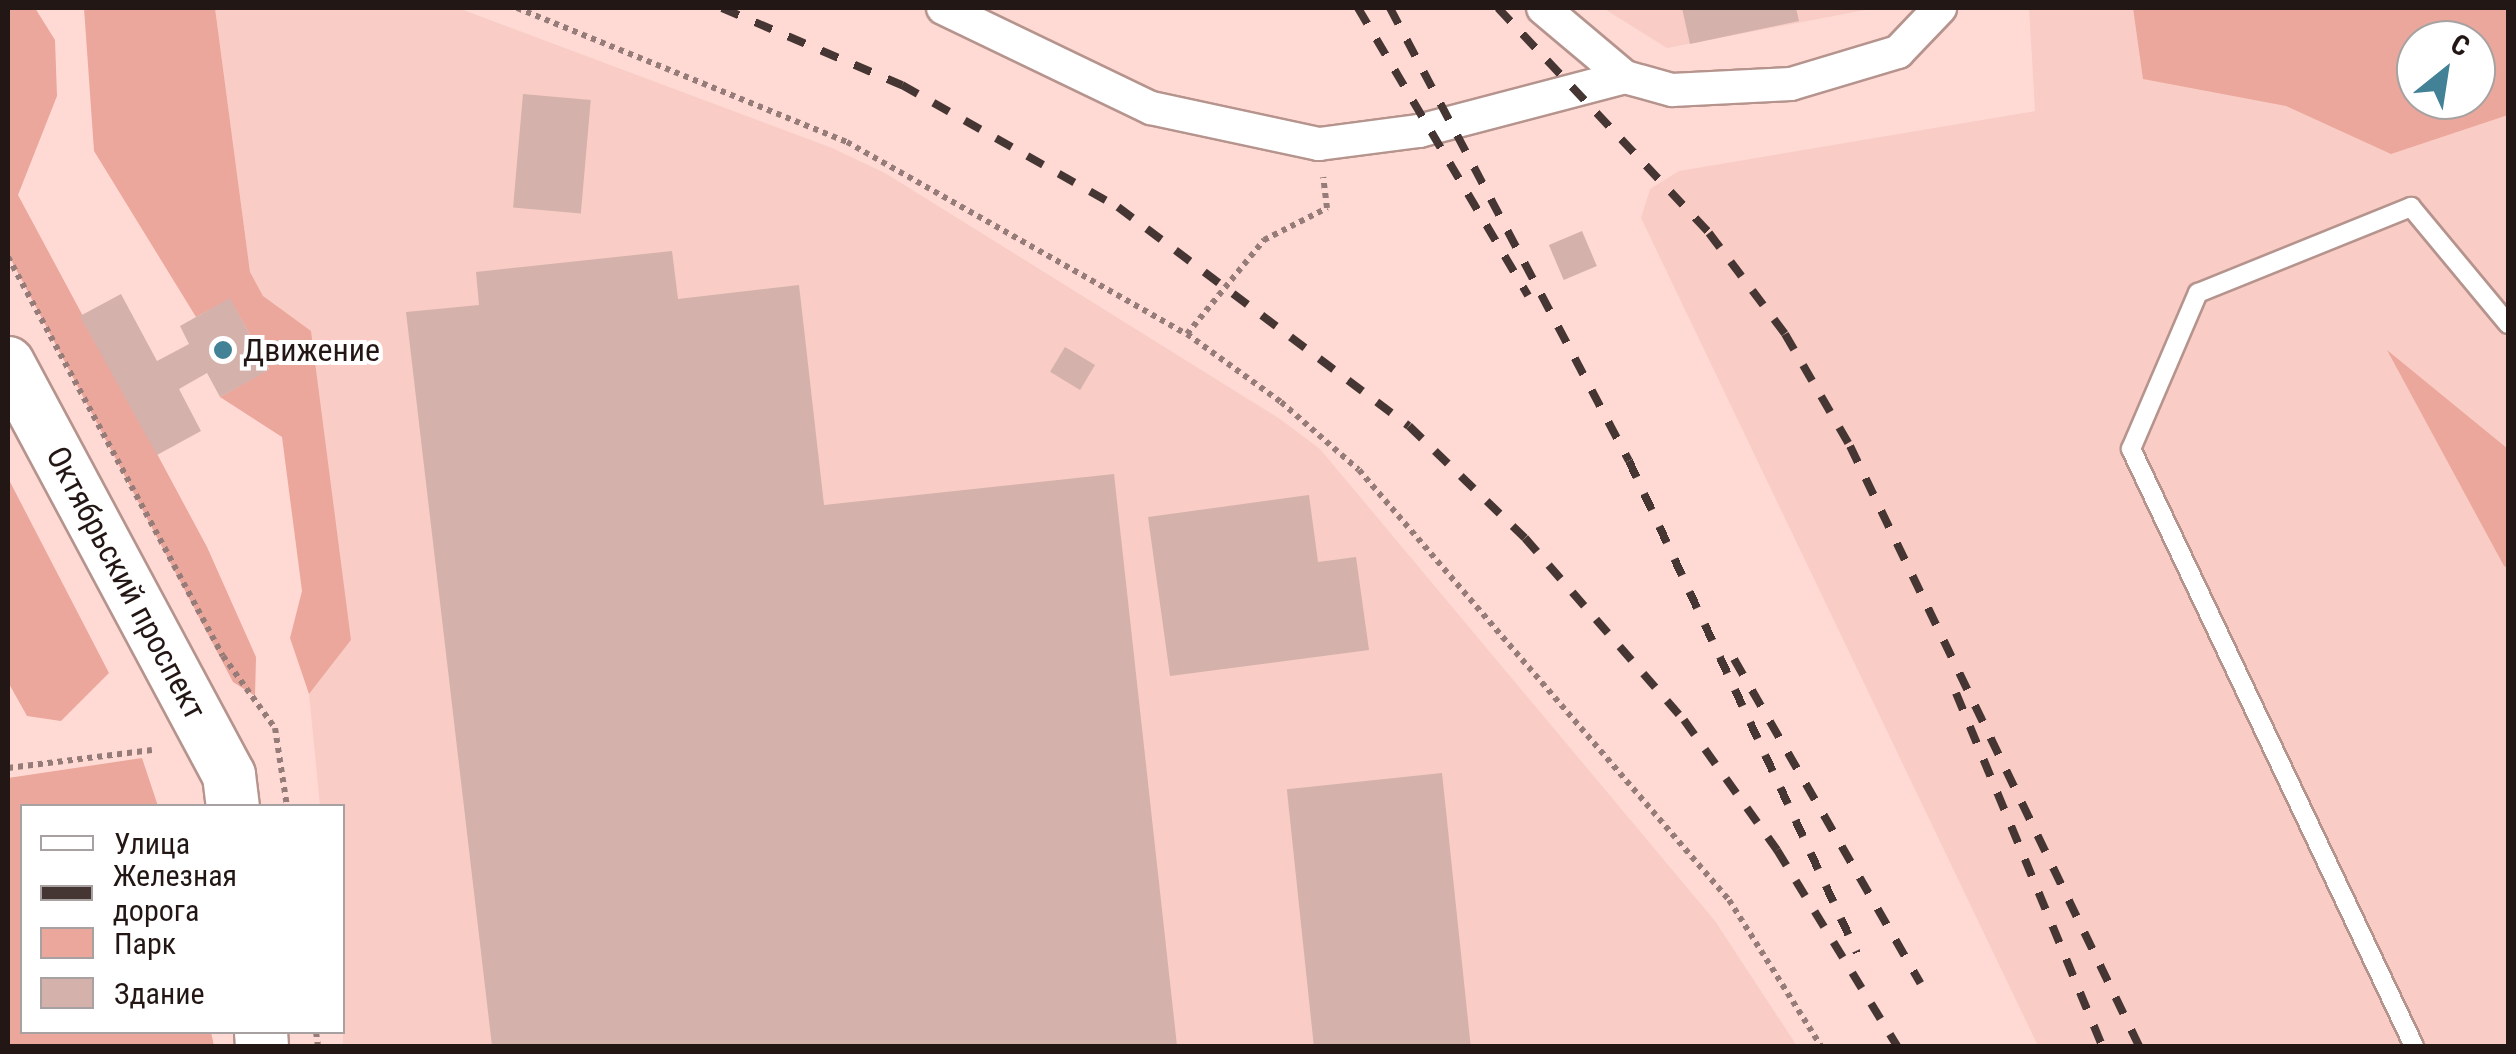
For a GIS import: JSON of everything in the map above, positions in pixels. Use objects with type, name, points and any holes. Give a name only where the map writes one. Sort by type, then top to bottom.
[{"type":"main road","name":"Октябрьский проспект","points":[[8,363],[230,775],[233,804]]},
{"type":"street","points":[[943,8],[1151,108],[1320,144],[1418,130],[1624,77]]},
{"type":"street","points":[[1544,8],[1624,77],[1672,90],[1791,84],[1898,52],[1940,8]]},
{"type":"lane","points":[[2414,1046],[2131,448],[2198,293],[2411,207],[2508,324]]},
{"type":"path","points":[[517,8],[848,142],[1187,334],[1359,470],[1729,900],[1821,1046]]},
{"type":"path","points":[[1187,334],[1264,240],[1327,208],[1320,144]]},
{"type":"path","points":[[8,257],[223,656],[275,728],[288,804]]},
{"type":"path","points":[[8,768],[152,750]]},
{"type":"shaded area","points":[[215,8],[458,8],[832,148],[885,173],[1280,419],[1320,449],[1715,921],[1797,1046],[343,1046],[345,804],[320,804],[309,694],[351,640],[250,272]]},
{"type":"shaded area","points":[[1603,8],[1875,8],[1667,48]]},
{"type":"shaded area","points":[[2029,8],[2508,8],[2508,1046],[2038,1046],[1641,218],[1650,189],[1679,171],[2035,111]]},
{"type":"green space","points":[[8,8],[35,8],[55,40],[57,96],[18,195],[207,547],[256,657],[255,696],[233,682],[8,254]]},
{"type":"green space","points":[[84,8],[215,8],[250,272],[263,296],[311,331],[351,640],[309,694],[290,638],[302,591],[282,437],[220,397],[269,369],[230,299],[196,317],[94,151]]},
{"type":"green space","points":[[2133,8],[2508,8],[2508,115],[2496,119],[2496,20],[2396,20],[2396,120],[2493,120],[2391,154],[2286,106],[2143,79]]},
{"type":"green space","points":[[2387,350],[2508,449],[2508,568],[2504,566]]},
{"type":"green space","points":[[8,478],[109,673],[61,721],[27,716],[8,682]]},
{"type":"green space","points":[[142,758],[157,804],[20,804],[20,1034],[211,1034],[214,1046],[8,1046],[8,778]]},
{"type":"building","points":[[1682,8],[1796,8],[1799,21],[1690,44]]},
{"type":"building","points":[[523,94],[591,100],[581,213],[513,208]]},
{"type":"building","points":[[1582,231],[1597,266],[1564,280],[1549,245]]},
{"type":"building","points":[[672,251],[678,299],[799,285],[824,505],[1114,474],[1177,1046],[492,1046],[406,312],[479,305],[476,272]]},
{"type":"building","points":[[121,294],[157,361],[189,344],[180,326],[230,298],[269,370],[220,397],[207,373],[179,389],[201,431],[157,455],[80,316]]},
{"type":"building","points":[[1065,347],[1095,365],[1080,390],[1050,372]]},
{"type":"building","points":[[1309,495],[1318,562],[1356,557],[1369,650],[1170,676],[1148,517]]},
{"type":"building","points":[[1442,773],[1471,1045],[1314,1046],[1287,789]]},
{"type":"railway","points":[[722,8],[902,85],[1118,207],[1409,426],[1525,538],[1684,720],[1777,850],[1897,1046]]},
{"type":"railway","points":[[1358,8],[1528,296]]},
{"type":"railway","points":[[1390,8],[1629,461],[1857,953]]},
{"type":"railway","points":[[1498,8],[1709,233],[1785,334],[1850,446],[2139,1046]]},
{"type":"railway","points":[[1734,659],[1920,983]]},
{"type":"railway","points":[[1956,693],[2102,1046]]},
{"type":"place","name":"Движение","points":[[223,350]]}]
